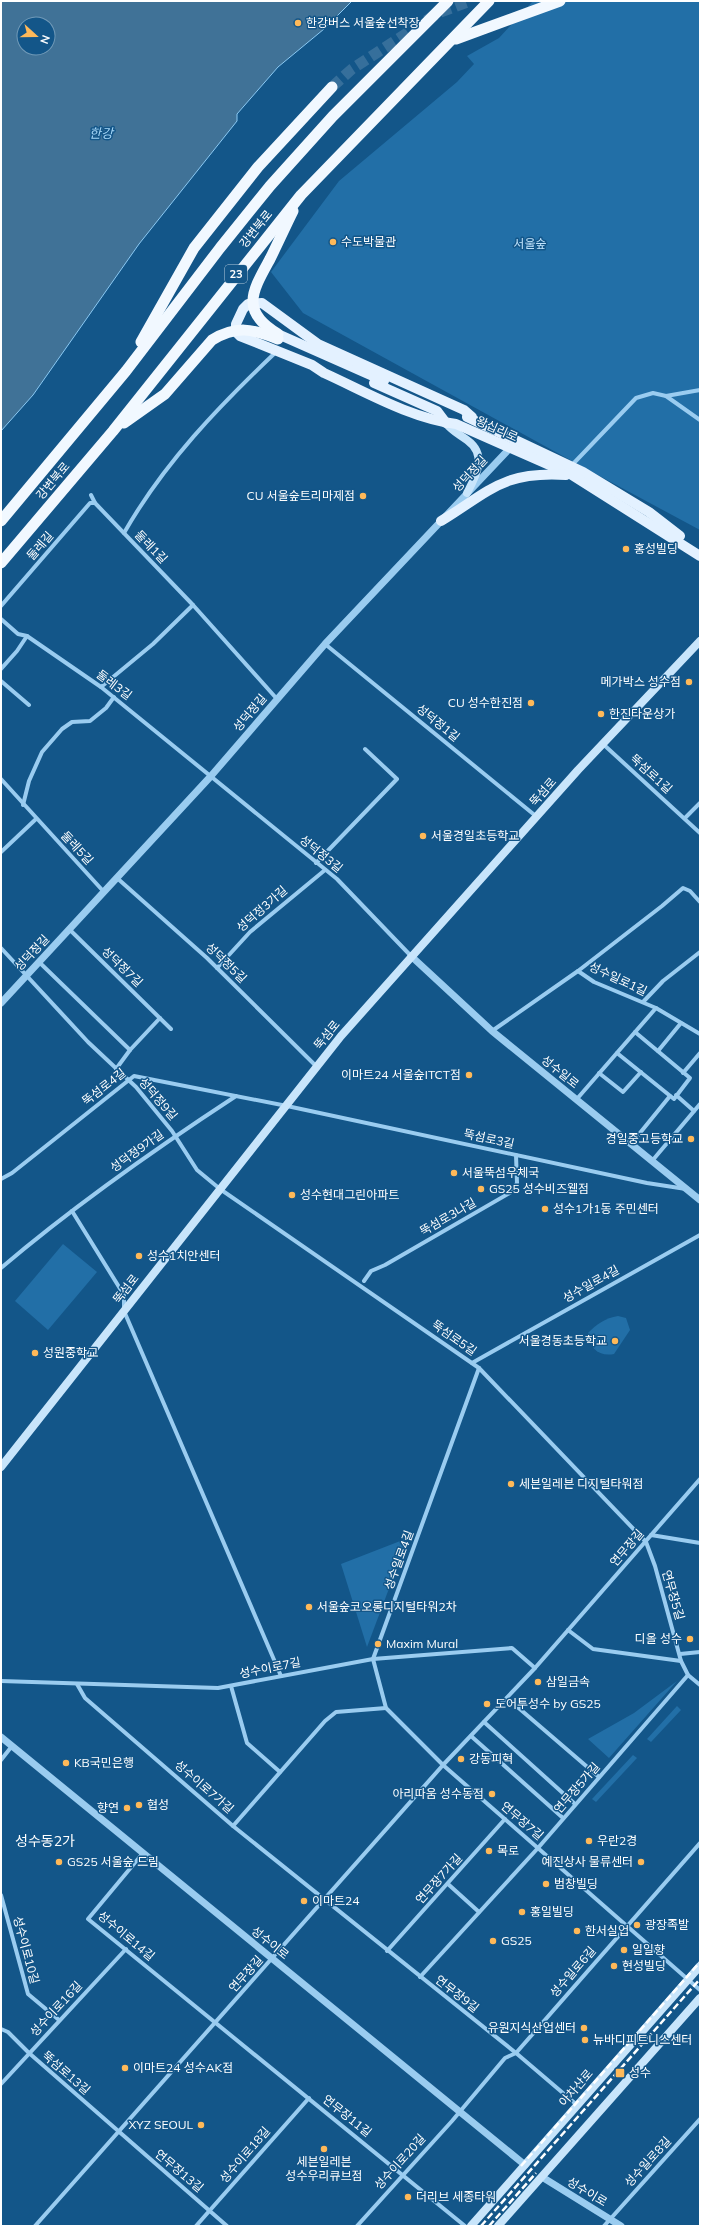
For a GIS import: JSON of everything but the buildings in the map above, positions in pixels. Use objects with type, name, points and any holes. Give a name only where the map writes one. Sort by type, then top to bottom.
[{"type":"highway","name":"강변북로","points":[[1,521],[121,377],[220,248],[279,175],[333,116],[448,1]]},
{"type":"highway","name":"강변북로","points":[[1,563],[113,431],[301,195],[489,1]]},
{"type":"highway","points":[[452,40],[560,1]]},
{"type":"highway","points":[[121,377],[194,248],[258,167],[332,87]]},
{"type":"highway","points":[[278,341],[263,323],[254,308],[253,294],[258,279],[301,195]]},
{"type":"highway","points":[[113,431],[165,394],[212,340],[222,334],[241,330],[254,330],[278,341]]},
{"type":"main road","points":[[467,493],[478,471],[478,456],[470,442],[452,431],[446,423],[437,422],[415,414],[324,373],[278,341],[246,339],[236,332],[238,316],[248,304],[256,302],[268,305],[314,341],[464,410],[472,417]]},
{"type":"main road","name":"왕십리로","points":[[278,341],[428,404],[461,416],[472,417],[517,440],[571,471],[699,551]]},
{"type":"main road","name":"왕십리로","points":[[428,404],[437,411],[446,423],[456,424],[509,448],[571,471]]},
{"type":"main road","points":[[441,521],[479,495],[503,482],[523,476],[571,471]]},
{"type":"main road","name":"뚝섬로","points":[[1,1467],[341,1036],[411,956],[603,744],[700,641]]},
{"type":"main road","name":"아차산로","points":[[471,2226],[700,1966]]},
{"type":"main road","points":[[498,2226],[700,1998]]},
{"type":"street","points":[[124,533],[160,478],[192,437],[278,341]]},
{"type":"street","points":[[571,471],[636,398],[653,393],[666,396],[700,391]]},
{"type":"street","points":[[666,396],[700,420]]},
{"type":"street","name":"성덕정길","points":[[1,1003],[211,776],[325,644],[517,440]]},
{"type":"street","name":"둘레1길","points":[[91,495],[95,503],[193,605],[277,699]]},
{"type":"street","name":"둘레길","points":[[1,606],[90,503],[95,503]]},
{"type":"street","points":[[101,687],[153,644],[193,605]]},
{"type":"street","name":"둘레3길","points":[[1,619],[18,634],[27,636],[101,687],[211,776]]},
{"type":"street","points":[[1,669],[17,651],[27,636]]},
{"type":"street","name":"성덕정1길","points":[[325,644],[537,817]]},
{"type":"street","points":[[1,681],[29,705]]},
{"type":"street","points":[[23,804],[29,781],[42,752],[62,729],[72,722],[90,720],[106,708],[114,697]]},
{"type":"street","name":"뚝섬로1길","points":[[603,744],[700,833]]},
{"type":"street","points":[[316,863],[397,778],[366,749]]},
{"type":"street","name":"성덕정3길","points":[[211,776],[337,879],[411,956]]},
{"type":"street","name":"둘레5길","points":[[1,779],[104,892]]},
{"type":"street","points":[[685,818],[700,803]]},
{"type":"street","points":[[1,852],[36,819]]},
{"type":"street","name":"성덕정3가길","points":[[217,968],[250,932],[325,870]]},
{"type":"street","name":"성덕정5길","points":[[117,878],[217,968],[317,1067]]},
{"type":"street","points":[[578,971],[683,888],[690,891],[700,902]]},
{"type":"street","name":"성덕정7길","points":[[69,929],[171,1029]]},
{"type":"street","name":"성덕정9길","points":[[1,948],[88,1042],[128,1081],[175,1136],[197,1170],[220,1189]]},
{"type":"street","points":[[643,1002],[663,981],[700,952]]},
{"type":"street","name":"성수일로","points":[[411,956],[492,1031],[700,1200]]},
{"type":"street","points":[[39,962],[130,1050]]},
{"type":"street","name":"성수일로1길","points":[[492,1031],[578,971],[594,982],[656,1008],[700,1034]]},
{"type":"street","points":[[576,1100],[656,1008]]},
{"type":"street","points":[[116,1069],[130,1050],[160,1018]]},
{"type":"street","points":[[658,1051],[681,1023]]},
{"type":"street","points":[[617,1053],[674,1099],[690,1078],[635,1032]]},
{"type":"street","points":[[683,1073],[700,1053]]},
{"type":"street","points":[[599,1073],[623,1092],[641,1072]]},
{"type":"street","name":"뚝섬로4길","points":[[1,1179],[12,1173],[134,1076],[286,1106]]},
{"type":"street","points":[[676,1095],[694,1111]]},
{"type":"street","name":"성덕정9가길","points":[[1,1268],[50,1227],[175,1136],[236,1096]]},
{"type":"street","points":[[631,1144],[670,1096]]},
{"type":"street","points":[[652,1161],[700,1104]]},
{"type":"street","name":"뚝섬로3길","points":[[286,1106],[687,1190]]},
{"type":"street","name":"뚝섬로3나길","points":[[364,1281],[371,1270],[385,1265],[513,1191],[517,1184],[516,1155]]},
{"type":"street","name":"뚝섬로5길","points":[[220,1189],[479,1368],[646,1542]]},
{"type":"street","points":[[72,1211],[124,1295],[124,1311],[281,1676]]},
{"type":"street","name":"성수일로4길","points":[[472,1363],[700,1235]]},
{"type":"street","name":"성수일로4길","points":[[373,1659],[479,1368]]},
{"type":"street","name":"연무장길","points":[[35,2226],[273,1959],[443,1765],[535,1668],[699,1481]]},
{"type":"street","points":[[651,1535],[700,1543]]},
{"type":"street","name":"연무장5길","points":[[646,1542],[655,1566],[682,1661],[688,1674],[700,1685]]},
{"type":"street","points":[[568,1630],[593,1649],[682,1661]]},
{"type":"street","name":"성수이로7길","points":[[1,1681],[218,1688],[373,1659],[512,1648],[535,1668]]},
{"type":"street","points":[[680,1654],[700,1652]]},
{"type":"street","points":[[373,1659],[386,1708],[443,1765]]},
{"type":"street","name":"연무장5가길","points":[[420,1977],[538,1848],[688,1674]]},
{"type":"street","name":"성수이로7가길","points":[[77,1684],[86,1698],[233,1826],[324,1899]]},
{"type":"street","points":[[231,1686],[247,1742],[280,1772]]},
{"type":"street","points":[[507,1698],[599,1777]]},
{"type":"street","points":[[233,1826],[325,1721],[336,1712],[386,1708]]},
{"type":"street","points":[[484,1722],[576,1804]]},
{"type":"street","points":[[471,1736],[564,1818]]},
{"type":"street","name":"성수이로","points":[[1,1737],[525,2165]]},
{"type":"street","points":[[1,1760],[12,1746]]},
{"type":"street","name":"연무장7길","points":[[443,1765],[700,1990]]},
{"type":"street","name":"연무장7가길","points":[[387,1951],[505,1819]]},
{"type":"street","name":"성수일로6길","points":[[459,2112],[505,2058],[516,2053],[700,1843]]},
{"type":"street","name":"성수이로14길","points":[[143,1853],[88,1918],[216,2023]]},
{"type":"street","points":[[448,1884],[479,1912]]},
{"type":"street","name":"성수이로10길","points":[[1,1896],[28,1994],[59,2020]]},
{"type":"street","name":"연무장9길","points":[[324,1899],[516,2053],[577,2105]]},
{"type":"street","name":"성수이로16길","points":[[1,2084],[28,2053],[126,1949]]},
{"type":"street","name":"연무장11길","points":[[216,2023],[465,2226]]},
{"type":"street","name":"뚝섬로13길","points":[[1,2029],[8,2032],[28,2053],[118,2133]]},
{"type":"street","name":"성수이로18길","points":[[196,2226],[309,2098]]},
{"type":"street","name":"성수이로20길","points":[[357,2226],[459,2112]]},
{"type":"street","name":"성수일로8길","points":[[604,2226],[700,2119]]},
{"type":"street","name":"연무장13길","points":[[118,2133],[227,2226]]},
{"type":"street","name":"성수이로","points":[[542,2177],[622,2226]]},
{"type":"green space","name":"서울숲","points":[[533,1],[700,1],[700,530],[303,313],[271,272],[339,181],[457,82],[474,64],[467,56],[499,38]]},
{"type":"green space","points":[[63,1244],[97,1272],[48,1330],[15,1301]]},
{"type":"green space","points":[[618,1316],[626,1318],[630,1330],[614,1354],[609,1355],[599,1353],[590,1343],[588,1333],[609,1318]]},
{"type":"green space","points":[[408,1538],[367,1647],[341,1564]]},
{"type":"green space","points":[[677,1681],[609,1758],[588,1739],[634,1713]]},
{"type":"green space","points":[[677,1706],[681,1710],[651,1742],[647,1739]]},
{"type":"green space","points":[[633,1755],[637,1758],[596,1802],[592,1799]]},
{"type":"water","name":"한강","points":[[1,1],[352,1],[324,29],[278,67],[237,114],[237,121],[139,244],[33,395],[1,431]]},
{"type":"tunnel","points":[[332,87],[352,69],[438,13],[470,1]]},
{"type":"railway","points":[[521,2166],[700,1962]]},
{"type":"railway","points":[[481,2226],[700,1979]]},
{"type":"railway","points":[[489,2226],[536,2173]]},
{"type":"place","name":"한강버스 서울숲선착장","points":[[298,23]]},
{"type":"place","name":"수도박물관","points":[[333,242]]},
{"type":"place","name":"CU 서울숲트리마제점","points":[[363,496]]},
{"type":"place","name":"홍성빌딩","points":[[626,549]]},
{"type":"place","name":"메가박스 성수점","points":[[689,682]]},
{"type":"place","name":"CU 성수한진점","points":[[531,703]]},
{"type":"place","name":"한진타운상가","points":[[601,714]]},
{"type":"place","name":"서울경일초등학교","points":[[423,836]]},
{"type":"place","name":"이마트24 서울숲ITCT점","points":[[469,1075]]},
{"type":"place","name":"경일중고등학교","points":[[691,1139]]},
{"type":"place","name":"서울뚝섬우체국","points":[[454,1173]]},
{"type":"place","name":"GS25 성수비즈웰점","points":[[481,1189]]},
{"type":"place","name":"성수현대그린아파트","points":[[292,1195]]},
{"type":"place","name":"성수1가1동 주민센터","points":[[545,1209]]},
{"type":"place","name":"성수1치안센터","points":[[139,1256]]},
{"type":"place","name":"서울경동초등학교","points":[[615,1341]]},
{"type":"place","name":"성원중학교","points":[[35,1353]]},
{"type":"place","name":"세븐일레븐 디지털타워점","points":[[511,1484]]},
{"type":"place","name":"서울숲코오롱디지털타워2차","points":[[309,1607]]},
{"type":"place","name":"디올 성수","points":[[690,1639]]},
{"type":"place","name":"Maxim Mural","points":[[378,1644]]},
{"type":"place","name":"삼일금속","points":[[538,1682]]},
{"type":"place","name":"도어투성수 by GS25","points":[[487,1704]]},
{"type":"place","name":"강동피혁","points":[[461,1759]]},
{"type":"place","name":"KB국민은행","points":[[66,1763]]},
{"type":"place","name":"아리따움 성수동점","points":[[492,1794]]},
{"type":"place","name":"협성","points":[[139,1805]]},
{"type":"place","name":"향연","points":[[127,1808]]},
{"type":"place","name":"우란2경","points":[[589,1841]]},
{"type":"place","name":"목로","points":[[489,1851]]},
{"type":"place","name":"GS25 서울숲 드림","points":[[59,1862]]},
{"type":"place","name":"예진상사 물류센터","points":[[641,1862]]},
{"type":"place","name":"범창빌딩","points":[[546,1884]]},
{"type":"place","name":"이마트24","points":[[304,1901]]},
{"type":"place","name":"홍일빌딩","points":[[522,1912]]},
{"type":"place","name":"광장족발","points":[[637,1925]]},
{"type":"place","name":"한서실업","points":[[577,1931]]},
{"type":"place","name":"GS25","points":[[493,1941]]},
{"type":"place","name":"일일향","points":[[624,1950]]},
{"type":"place","name":"현성빌딩","points":[[614,1966]]},
{"type":"place","name":"유원지식산업센터","points":[[584,2028]]},
{"type":"place","name":"뉴바디피트니스센터","points":[[585,2040]]},
{"type":"place","name":"이마트24 성수AK점","points":[[125,2068]]},
{"type":"place","name":"성수","points":[[620,2073]]},
{"type":"place","name":"XYZ SEOUL","points":[[201,2125]]},
{"type":"place","name":"세븐일레븐 성수우리큐브점","points":[[324,2149]]},
{"type":"place","name":"더리브 세종타워","points":[[408,2197]]},
{"type":"district","name":"성수동2가","points":[[45,1841]]}]
